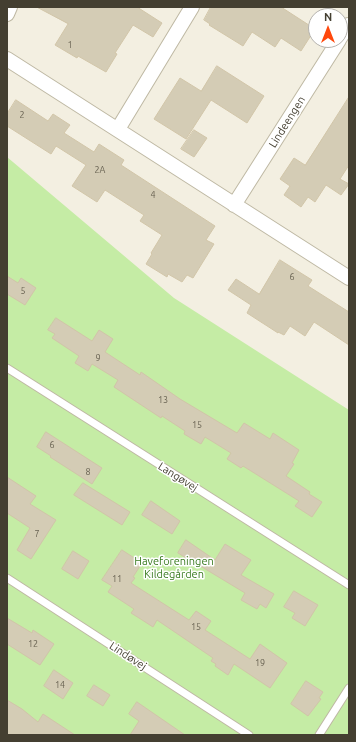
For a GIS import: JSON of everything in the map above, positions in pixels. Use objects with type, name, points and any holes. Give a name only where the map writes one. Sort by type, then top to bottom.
[{"type":"street","points":[[7,14],[10,7]]},
{"type":"street","points":[[118,129],[192,7]]},
{"type":"street","name":"Lindeengen","points":[[234,205],[333,48]]},
{"type":"street","points":[[7,59],[349,278]]},
{"type":"lane","name":"Langøvej","points":[[7,368],[349,585]]},
{"type":"lane","name":"Lindøvej","points":[[7,578],[249,735]]},
{"type":"lane","points":[[319,735],[349,688]]},
{"type":"green space","name":"Haveforeningen Kildegården","points":[[7,157],[174,298],[349,410],[349,735],[7,735]]},
{"type":"building","points":[[37,7],[137,7],[162,23],[153,37],[133,25],[115,53],[117,54],[106,72],[55,45],[68,24]]},
{"type":"building","points":[[211,7],[281,7],[308,24],[308,40],[301,51],[281,38],[275,47],[252,32],[243,46],[209,25],[210,24],[204,20]]},
{"type":"building","points":[[217,66],[264,96],[247,123],[211,100],[186,139],[154,119],[180,78],[201,91]]},
{"type":"building","points":[[349,97],[349,165],[340,179],[349,184],[341,195],[326,185],[315,202],[308,197],[301,207],[284,195],[290,186],[280,179],[294,158],[305,165]]},
{"type":"building","points":[[16,100],[48,121],[53,114],[70,125],[64,133],[94,152],[99,144],[124,160],[121,165],[215,226],[206,240],[214,244],[193,278],[187,275],[182,282],[168,274],[167,277],[146,264],[162,235],[140,221],[144,215],[105,190],[97,202],[72,186],[86,165],[56,146],[51,154],[7,126],[7,114]]},
{"type":"building","points":[[194,130],[207,138],[194,157],[181,149]]},
{"type":"building","points":[[280,260],[312,280],[308,286],[349,312],[349,345],[314,322],[305,336],[290,326],[284,335],[278,333],[247,313],[251,305],[228,290],[236,279],[259,294]]},
{"type":"building","points":[[7,276],[18,283],[21,278],[36,288],[25,305],[7,294]]},
{"type":"building","points":[[56,318],[92,341],[99,330],[113,339],[105,352],[140,375],[141,372],[180,399],[237,433],[244,423],[270,439],[273,433],[299,450],[292,463],[294,464],[286,476],[322,502],[312,517],[295,506],[299,501],[243,466],[241,468],[227,459],[231,453],[205,437],[201,444],[184,434],[185,431],[162,416],[161,418],[114,387],[118,380],[92,364],[88,371],[75,363],[79,356],[52,338],[55,334],[48,330]]},
{"type":"building","points":[[46,432],[102,468],[92,484],[37,447]]},
{"type":"building","points":[[7,477],[36,496],[30,504],[56,520],[31,559],[17,550],[30,528],[7,513]]},
{"type":"building","points":[[83,483],[130,512],[122,525],[74,495]]},
{"type":"building","points":[[151,501],[180,521],[172,534],[142,515]]},
{"type":"building","points":[[186,540],[215,560],[225,544],[251,560],[241,575],[274,594],[266,608],[260,604],[257,609],[241,600],[245,593],[178,553]]},
{"type":"building","points":[[122,550],[142,563],[131,583],[189,620],[196,611],[211,621],[205,630],[250,659],[260,644],[287,663],[270,688],[234,664],[228,675],[215,666],[216,664],[211,661],[213,658],[157,620],[153,627],[131,613],[134,609],[108,592],[112,586],[102,580]]},
{"type":"building","points":[[73,551],[89,561],[78,579],[62,569]]},
{"type":"building","points":[[294,591],[318,605],[305,626],[292,618],[295,613],[284,607]]},
{"type":"building","points":[[7,618],[32,633],[33,630],[54,644],[40,665],[7,644]]},
{"type":"building","points":[[54,670],[73,683],[63,699],[44,686]]},
{"type":"building","points":[[306,681],[323,692],[319,698],[321,699],[308,716],[291,704]]},
{"type":"building","points":[[94,685],[110,695],[103,706],[87,696]]},
{"type":"building","points":[[7,700],[22,709],[38,722],[43,714],[75,735],[7,735]]},
{"type":"building","points":[[137,702],[185,735],[130,735],[139,721],[129,714]]}]
